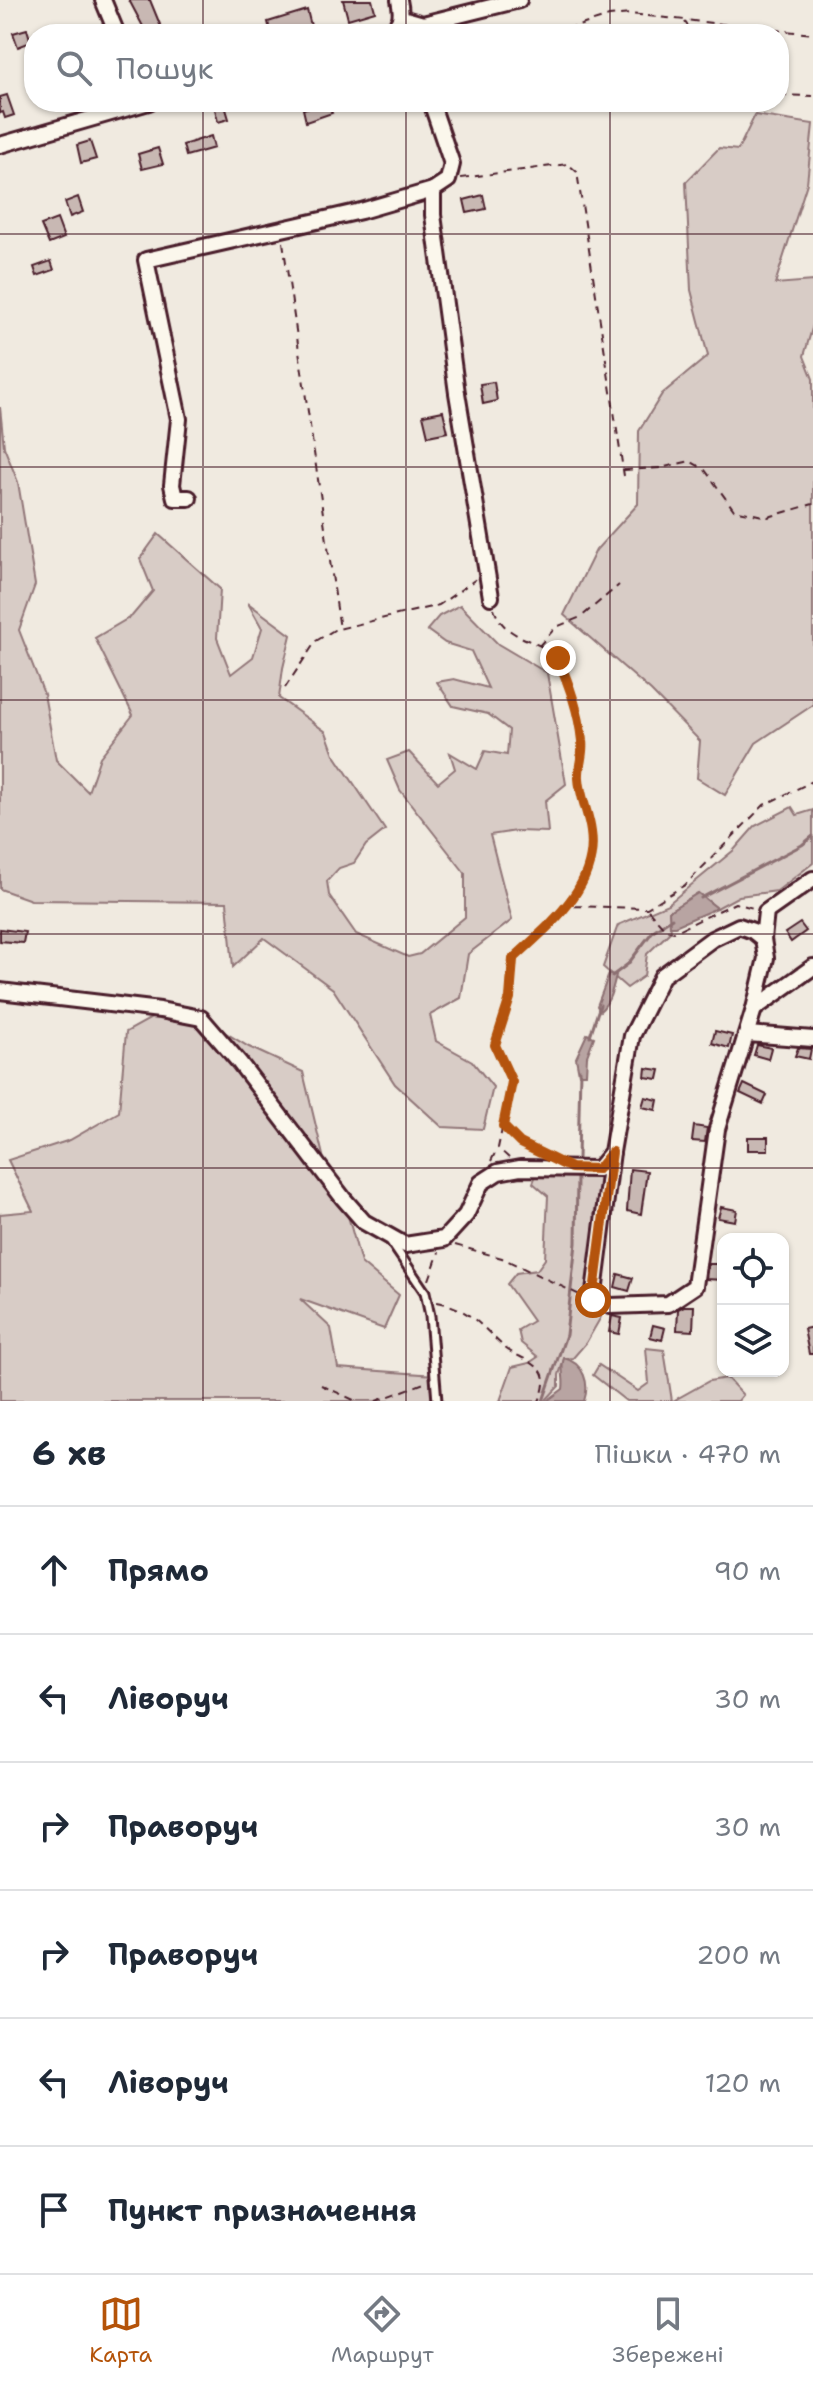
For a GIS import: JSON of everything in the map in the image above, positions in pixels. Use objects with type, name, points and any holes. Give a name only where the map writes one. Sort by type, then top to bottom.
[{"type":"street","points":[[103,0],[113,24]]},
{"type":"street","points":[[398,24],[399,0]]},
{"type":"street","points":[[423,24],[519,0]]},
{"type":"street","points":[[0,145],[113,112]]},
{"type":"street","points":[[189,498],[175,498],[172,485],[179,419],[146,260],[361,211],[433,190],[448,180],[452,164],[434,112]]},
{"type":"street","points":[[433,190],[433,215],[455,378],[491,597]]},
{"type":"street","points":[[766,912],[763,939],[766,958],[748,1034],[717,1129],[695,1286],[668,1304],[611,1306],[593,1300],[612,1152],[632,1036],[644,1008],[662,976],[712,939],[766,912],[813,879]]},
{"type":"street","points":[[739,926],[763,939]]},
{"type":"street","points":[[754,1009],[813,967]]},
{"type":"street","points":[[0,991],[160,1010],[201,1018],[364,1222],[405,1245],[444,1239],[466,1215],[481,1183],[498,1172],[520,1168],[598,1169],[612,1152]]},
{"type":"street","points":[[748,1034],[813,1039]]},
{"type":"lane","points":[[385,1234],[426,1296],[437,1401]]},
{"type":"path","points":[[584,24],[609,16],[630,14],[715,24]]},
{"type":"path","points":[[789,32],[813,34]]},
{"type":"path","points":[[789,95],[813,96]]},
{"type":"path","points":[[448,180],[568,164],[577,172],[624,476]]},
{"type":"path","points":[[281,229],[340,629]]},
{"type":"path","points":[[623,470],[661,468],[690,461],[705,470],[734,510],[768,517],[813,504]]},
{"type":"path","points":[[285,688],[316,641],[340,629],[439,605],[487,572]]},
{"type":"path","points":[[538,647],[556,627],[581,617],[619,585]]},
{"type":"path","points":[[491,597],[496,617],[509,631],[558,658],[574,695],[583,744],[579,776],[591,832],[590,856],[581,883],[568,906],[513,959],[510,998],[495,1045],[512,1082],[498,1148],[520,1168]]},
{"type":"path","points":[[568,906],[647,908],[685,885],[764,805],[813,781]]},
{"type":"path","points":[[647,908],[657,922],[674,932],[735,903],[766,912]]},
{"type":"path","points":[[503,1126],[520,1143],[545,1156]]},
{"type":"path","points":[[539,1401],[545,1380],[541,1372],[518,1354],[506,1350],[489,1330],[456,1306],[426,1296],[444,1239],[461,1249],[502,1258],[575,1293]]},
{"type":"path","points":[[376,1401],[436,1380]]},
{"type":"path","points":[[321,1385],[356,1401]]},
{"type":"shaded area","points":[[755,115],[813,124],[807,183],[775,284],[813,281],[813,325],[804,356],[813,379],[813,705],[756,743],[725,795],[697,778],[700,741],[651,691],[564,615],[596,550],[638,504],[639,431],[662,394],[708,356],[691,290],[686,182],[719,148],[738,150]]},
{"type":"shaded area","points":[[0,407],[4,447],[18,482],[35,585],[19,630],[44,694],[56,760],[88,792],[100,757],[133,715],[95,638],[132,616],[153,591],[140,559],[158,534],[220,589],[217,638],[231,674],[253,657],[262,628],[248,603],[291,635],[279,698],[326,732],[334,754],[385,830],[366,845],[354,863],[339,868],[327,881],[329,895],[356,934],[408,957],[420,954],[465,917],[465,873],[400,790],[387,760],[409,752],[438,783],[455,769],[450,753],[477,769],[485,751],[507,755],[509,730],[488,714],[453,706],[437,682],[454,679],[488,688],[471,651],[445,643],[427,630],[439,616],[460,605],[498,644],[547,673],[566,784],[545,801],[548,832],[516,831],[490,835],[512,920],[468,954],[461,998],[430,1015],[436,1041],[472,1061],[493,1087],[483,1129],[442,1127],[395,1084],[333,989],[264,938],[233,967],[227,902],[31,900],[0,889]]},
{"type":"shaded area","points":[[792,807],[797,815],[813,810],[813,863],[777,891],[739,896],[717,908],[698,893],[669,911],[671,931],[647,954],[644,976],[627,988],[603,967],[618,925],[668,904],[734,850],[755,826]]},
{"type":"shaded area","points":[[698,893],[717,908],[670,926],[669,911]]},
{"type":"shaded area","points":[[609,974],[616,975],[615,980],[609,999],[600,1011],[597,1006]]},
{"type":"shaded area","points":[[164,1011],[201,1018],[249,1047],[303,1072],[325,1164],[343,1198],[361,1263],[399,1295],[384,1329],[300,1299],[331,1328],[338,1368],[435,1375],[437,1401],[0,1401],[0,1214],[33,1211],[8,1160],[70,1140],[119,1112],[126,1032]]},
{"type":"shaded area","points":[[587,1034],[594,1037],[587,1056],[586,1074],[579,1074],[576,1058]]},
{"type":"shaded area","points":[[536,1175],[604,1175],[610,1182],[597,1201],[594,1215],[600,1231],[587,1302],[601,1317],[573,1358],[564,1359],[559,1386],[545,1401],[500,1401],[512,1367],[538,1357],[521,1343],[518,1330],[533,1321],[507,1284],[516,1273],[537,1270],[545,1259],[548,1196],[533,1183]]},
{"type":"shaded area","points":[[646,1348],[664,1350],[672,1401],[626,1401],[593,1375],[599,1365],[638,1391],[649,1383]]},
{"type":"shaded area","points":[[564,1358],[576,1364],[584,1375],[584,1401],[547,1401],[563,1389]]},
{"type":"shaded area","points":[[727,1378],[743,1395],[738,1401],[673,1401],[709,1381]]},
{"type":"building","points":[[129,0],[150,0],[160,24],[142,24]]},
{"type":"building","points":[[343,0],[372,0],[375,11],[348,19]]},
{"type":"building","points":[[307,10],[310,24],[268,24]]},
{"type":"building","points":[[24,30],[24,45],[18,47],[13,33]]},
{"type":"building","points":[[7,95],[14,115],[5,118],[3,112],[0,113],[0,97]]},
{"type":"building","points":[[216,112],[227,112],[229,119],[218,122]]},
{"type":"building","points":[[304,112],[332,113],[306,122]]},
{"type":"building","points":[[211,136],[214,148],[186,156],[183,145]]},
{"type":"building","points":[[90,141],[96,159],[81,163],[77,145]]},
{"type":"building","points":[[158,148],[163,164],[142,169],[138,154]]},
{"type":"building","points":[[483,195],[486,209],[467,213],[464,200]]},
{"type":"building","points":[[78,197],[83,212],[70,217],[65,202]]},
{"type":"building","points":[[57,219],[64,238],[49,244],[41,225]]},
{"type":"building","points":[[51,261],[54,270],[37,276],[34,267]]},
{"type":"building","points":[[494,382],[497,401],[483,404],[480,384]]},
{"type":"building","points":[[443,411],[448,432],[428,436],[423,415]]},
{"type":"building","points":[[800,923],[806,931],[791,942],[785,933]]},
{"type":"building","points":[[0,929],[25,932],[23,943],[0,941]]},
{"type":"building","points":[[715,1031],[732,1035],[729,1048],[712,1043]]},
{"type":"building","points":[[757,1045],[771,1048],[768,1059],[754,1055]]},
{"type":"building","points":[[798,1048],[811,1049],[809,1059],[795,1056]]},
{"type":"building","points":[[646,1068],[660,1070],[658,1079],[645,1077]]},
{"type":"building","points":[[744,1084],[767,1095],[763,1104],[740,1093]]},
{"type":"building","points":[[645,1097],[658,1100],[656,1110],[642,1107]]},
{"type":"building","points":[[694,1126],[707,1128],[705,1142],[692,1141]]},
{"type":"building","points":[[748,1137],[768,1137],[768,1150],[748,1150]]},
{"type":"building","points":[[630,1169],[647,1171],[641,1214],[627,1211]]},
{"type":"building","points":[[721,1207],[737,1210],[735,1221],[718,1218]]},
{"type":"building","points":[[708,1264],[717,1264],[717,1280],[706,1279]]},
{"type":"building","points":[[618,1274],[633,1278],[629,1291],[615,1287]]},
{"type":"building","points":[[694,1306],[693,1331],[677,1330],[678,1309]]},
{"type":"building","points":[[612,1316],[622,1318],[619,1334],[609,1332]]},
{"type":"building","points":[[653,1325],[665,1328],[662,1340],[650,1337]]},
{"type":"building","points":[[813,1327],[813,1354],[809,1354],[804,1329]]},
{"type":"waterway","points":[[701,898],[802,845],[813,836]]},
{"type":"waterway","points":[[612,976],[628,964],[653,931],[672,918]]},
{"type":"waterway","points":[[590,1036],[600,1005]]},
{"type":"waterway","points":[[578,1159],[580,1070]]},
{"type":"waterway","points":[[543,1401],[566,1335],[576,1243],[577,1177]]},
{"type":"route","points":[[558,658],[574,695],[583,744],[579,776],[591,832],[590,856],[581,883],[568,906],[513,959],[510,998],[495,1045],[512,1082],[503,1126],[520,1143],[571,1168],[598,1169],[612,1152],[593,1300]]}]
